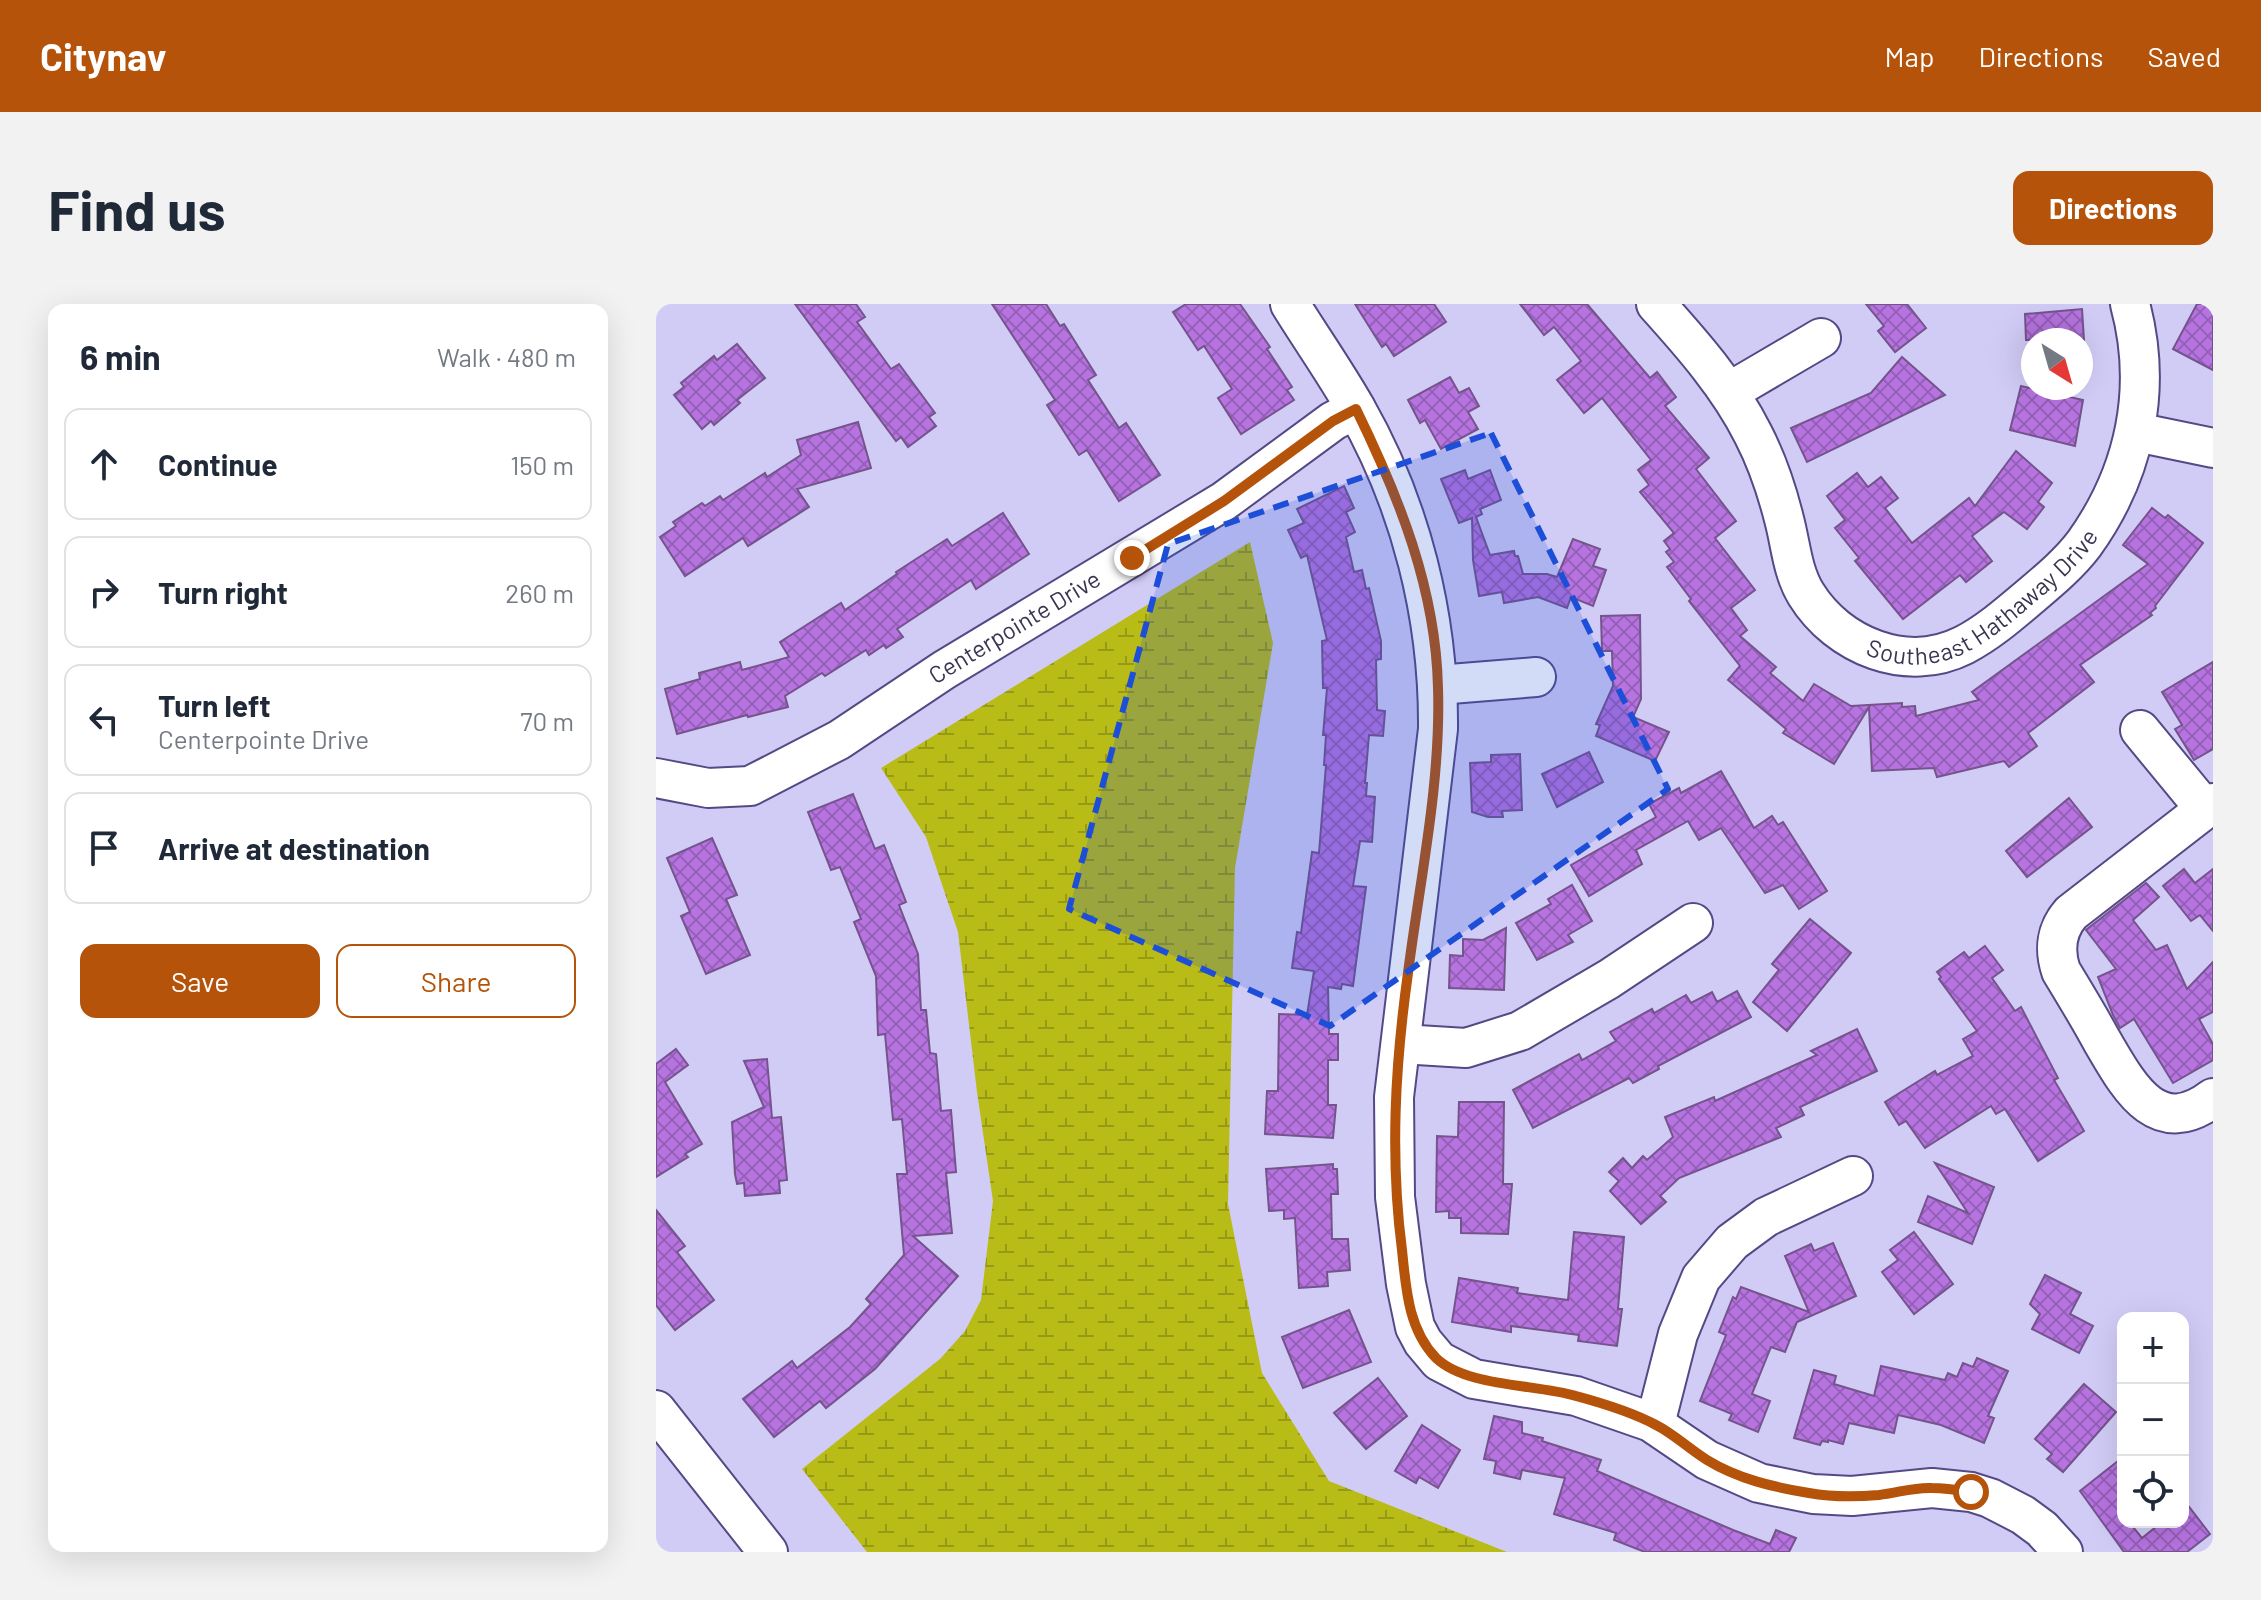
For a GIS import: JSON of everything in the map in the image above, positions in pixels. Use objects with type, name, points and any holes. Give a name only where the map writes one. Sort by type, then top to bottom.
[{"type":"street","points":[[1290,304],[1356,409],[1385,468],[1425,585],[1438,685],[1438,729],[1394,1097],[1395,1197],[1406,1284],[1415,1327],[1423,1342],[1439,1361],[1474,1379],[1576,1396],[1655,1424],[1707,1460],[1759,1483],[1813,1494],[1881,1495],[1932,1488],[1971,1492],[2023,1515],[2042,1529],[2063,1552]]},
{"type":"street","name":"Southeast Hathaway Drive","points":[[1656,304],[1729,392],[1753,435],[1773,481],[1793,563],[1805,593],[1841,634],[1881,652],[1912,657],[1942,653],[1962,646],[1995,625],[2073,556],[2107,508],[2127,465],[2136,432],[2141,370],[2130,304]]},
{"type":"street","points":[[1729,392],[1821,338]]},
{"type":"street","name":"Centerpointe Drive","points":[[656,778],[708,788],[750,786],[839,740],[944,670],[1224,501],[1333,421],[1356,409]]},
{"type":"street","points":[[2136,432],[2213,448]]},
{"type":"street","points":[[1438,685],[1536,677]]},
{"type":"street","points":[[2140,730],[2209,806],[2071,913],[2057,938],[2057,958],[2061,971],[2137,1096],[2160,1111],[2180,1114],[2198,1110],[2213,1098]]},
{"type":"street","points":[[1401,1044],[1466,1048],[1520,1031],[1609,979],[1693,923]]},
{"type":"street","points":[[1655,1424],[1678,1334],[1701,1278],[1732,1242],[1766,1217],[1853,1176]]},
{"type":"street","points":[[656,1410],[768,1552]]},
{"type":"highlighted area","points":[[1491,433],[1668,789],[1330,1026],[1069,909],[1168,544]]},
{"type":"green space","points":[[1250,542],[1273,643],[1235,868],[1228,1204],[1262,1373],[1329,1481],[1507,1552],[867,1552],[802,1469],[940,1359],[965,1331],[981,1300],[993,1201],[958,932],[926,837],[881,768]]},
{"type":"building","points":[[795,304],[856,304],[865,317],[857,322],[891,369],[899,364],[935,413],[929,417],[936,426],[908,447],[901,437],[896,441]]},
{"type":"building","points":[[992,304],[1046,304],[1060,326],[1064,324],[1096,375],[1088,380],[1119,428],[1126,423],[1160,475],[1119,501],[1087,450],[1079,455],[1047,405],[1055,400]]},
{"type":"building","points":[[1186,304],[1240,304],[1270,347],[1267,349],[1292,387],[1287,390],[1294,400],[1241,434],[1218,398],[1232,389],[1204,346],[1198,350],[1173,312]]},
{"type":"building","points":[[1355,304],[1434,304],[1446,322],[1394,356],[1386,344],[1382,347]]},
{"type":"building","points":[[1520,304],[1587,304],[1650,378],[1657,372],[1676,397],[1665,406],[1709,458],[1696,469],[1736,521],[1715,538],[1755,590],[1731,608],[1747,630],[1740,636],[1776,667],[1770,673],[1803,701],[1814,684],[1851,706],[1902,703],[1902,707],[1915,706],[1916,716],[1979,700],[1972,692],[2148,564],[2123,545],[2152,508],[2165,518],[2168,515],[2203,543],[2150,613],[2152,615],[2080,665],[2094,682],[2028,733],[2037,746],[2009,767],[2004,761],[1937,777],[1934,768],[1872,771],[1869,707],[1834,764],[1783,733],[1786,729],[1728,680],[1740,666],[1689,601],[1691,599],[1667,567],[1674,562],[1666,552],[1670,549],[1664,541],[1674,533],[1640,492],[1649,485],[1638,470],[1651,460],[1602,398],[1584,413],[1557,380],[1581,361],[1554,327],[1544,335]]},
{"type":"building","points":[[1866,304],[1907,304],[1926,328],[1895,352],[1878,331],[1884,326]]},
{"type":"building","points":[[2197,304],[2213,304],[2213,370],[2173,349]]},
{"type":"building","points":[[2082,309],[2083,328],[2026,328],[2025,314]]},
{"type":"building","points":[[737,344],[765,378],[737,400],[740,403],[714,425],[711,421],[702,429],[674,395],[684,387],[681,383],[714,356],[717,360]]},
{"type":"building","points":[[1902,357],[1945,395],[1807,462],[1791,428],[1871,393]]},
{"type":"building","points":[[1450,377],[1459,393],[1469,388],[1479,406],[1468,412],[1478,429],[1441,449],[1425,420],[1420,423],[1408,400]]},
{"type":"building","points":[[2021,386],[2021,400],[2083,400],[2075,446],[2010,430]]},
{"type":"building","points":[[858,422],[871,468],[797,489],[809,507],[748,546],[743,538],[685,576],[660,537],[676,526],[673,522],[702,503],[705,506],[720,496],[723,500],[765,473],[767,477],[801,455],[797,440]]},
{"type":"building","points":[[2016,451],[2052,483],[2038,502],[2044,507],[2027,529],[2004,512],[1972,536],[1992,561],[1966,582],[1960,575],[1903,619],[1855,561],[1859,558],[1835,528],[1845,520],[1827,496],[1857,473],[1868,487],[1881,477],[1898,498],[1885,508],[1912,543],[1969,498],[1975,506]]},
{"type":"building","points":[[1465,470],[1468,479],[1490,470],[1501,500],[1480,509],[1482,514],[1476,517],[1490,555],[1514,551],[1523,574],[1557,577],[1573,539],[1600,549],[1593,566],[1606,570],[1593,606],[1571,597],[1567,608],[1538,597],[1504,603],[1502,592],[1479,596],[1473,560],[1472,518],[1459,523],[1441,479]]},
{"type":"building","points":[[1344,486],[1354,508],[1346,512],[1355,532],[1346,537],[1354,572],[1362,570],[1381,641],[1381,659],[1376,660],[1377,710],[1385,711],[1383,736],[1369,735],[1365,783],[1366,796],[1375,797],[1372,842],[1360,841],[1353,886],[1366,887],[1353,986],[1342,984],[1341,989],[1328,987],[1329,1034],[1338,1034],[1338,1060],[1328,1060],[1328,1105],[1336,1105],[1333,1138],[1265,1134],[1267,1091],[1278,1091],[1279,1014],[1307,1015],[1314,971],[1292,968],[1297,932],[1301,933],[1312,852],[1319,853],[1326,765],[1326,735],[1323,735],[1327,688],[1323,688],[1322,641],[1327,640],[1307,555],[1301,558],[1288,530],[1304,523],[1297,509]]},
{"type":"building","points":[[1003,513],[1029,554],[976,589],[971,580],[897,629],[903,637],[886,648],[884,645],[869,655],[866,650],[785,696],[788,707],[677,734],[665,689],[700,679],[699,673],[740,662],[742,670],[789,657],[780,642],[841,603],[845,610],[947,539],[952,546]]},
{"type":"building","points":[[1640,615],[1641,699],[1633,717],[1669,732],[1655,761],[1596,736],[1600,725],[1596,724],[1613,686],[1612,651],[1602,651],[1601,616]]},
{"type":"building","points":[[2213,662],[2213,749],[2194,760],[2175,729],[2182,725],[2162,692]]},
{"type":"building","points":[[1589,752],[1603,782],[1557,807],[1542,774]]},
{"type":"building","points":[[1520,754],[1522,810],[1502,811],[1503,817],[1472,812],[1470,763],[1491,762],[1491,755]]},
{"type":"building","points":[[1721,771],[1754,828],[1772,816],[1778,825],[1783,822],[1827,891],[1799,909],[1783,885],[1765,893],[1721,828],[1699,840],[1688,821],[1636,850],[1642,864],[1589,896],[1571,865],[1656,817],[1649,804],[1679,788],[1681,793]]},
{"type":"building","points":[[853,794],[875,849],[884,845],[906,902],[899,905],[918,954],[921,1010],[926,1010],[930,1053],[936,1054],[941,1111],[951,1110],[956,1172],[946,1173],[952,1233],[913,1236],[958,1276],[875,1369],[826,1408],[820,1401],[774,1437],[743,1399],[792,1361],[797,1368],[850,1327],[871,1304],[866,1299],[904,1255],[897,1174],[907,1174],[902,1119],[893,1120],[885,1034],[878,1035],[876,976],[854,922],[861,919],[840,867],[831,870],[808,812]]},
{"type":"building","points":[[2069,798],[2092,827],[2027,877],[2006,851]]},
{"type":"building","points":[[712,838],[737,895],[726,899],[750,955],[706,974],[681,916],[690,912],[667,858]]},
{"type":"building","points":[[2184,869],[2195,883],[2213,869],[2213,931],[2200,915],[2191,921],[2163,886]]},
{"type":"building","points":[[2146,883],[2159,897],[2133,920],[2156,950],[2167,945],[2187,989],[2213,962],[2213,1012],[2199,1019],[2213,1044],[2213,1060],[2173,1083],[2134,1019],[2120,1028],[2098,977],[2116,969],[2086,930]]},
{"type":"building","points":[[1572,885],[1592,921],[1568,935],[1573,942],[1537,960],[1516,923],[1551,904],[1548,899]]},
{"type":"building","points":[[1810,919],[1851,953],[1787,1031],[1753,1002],[1779,970],[1772,964]]},
{"type":"building","points":[[1506,928],[1504,990],[1449,988],[1450,955],[1463,956],[1463,939],[1483,940]]},
{"type":"building","points":[[1985,946],[2003,970],[1992,978],[2015,1011],[2021,1007],[2058,1078],[2054,1080],[2084,1131],[2038,1161],[2005,1109],[1996,1114],[1991,1106],[1925,1148],[1906,1121],[1899,1125],[1885,1102],[1935,1071],[1937,1075],[1973,1056],[1963,1039],[1977,1031],[1937,972],[1964,952],[1969,958]]},
{"type":"building","points":[[1737,991],[1751,1017],[1658,1066],[1659,1069],[1633,1083],[1629,1078],[1533,1128],[1513,1090],[1579,1054],[1582,1060],[1616,1041],[1610,1032],[1652,1009],[1654,1013],[1686,995],[1691,1003],[1712,992],[1717,1002]]},
{"type":"building","points":[[1857,1029],[1877,1071],[1800,1107],[1804,1115],[1776,1128],[1781,1137],[1679,1178],[1660,1196],[1666,1202],[1641,1224],[1610,1191],[1619,1181],[1609,1172],[1623,1158],[1632,1168],[1643,1156],[1647,1160],[1673,1137],[1665,1117],[1714,1097],[1715,1101],[1817,1055],[1811,1051]]},
{"type":"building","points":[[676,1049],[688,1065],[665,1082],[702,1144],[685,1154],[688,1157],[656,1177],[656,1064]]},
{"type":"building","points":[[767,1059],[772,1118],[781,1117],[787,1180],[779,1181],[780,1193],[745,1196],[744,1183],[737,1184],[735,1174],[732,1122],[764,1107],[744,1061]]},
{"type":"building","points":[[1459,1102],[1504,1102],[1503,1184],[1512,1184],[1508,1234],[1461,1233],[1461,1218],[1449,1218],[1449,1211],[1436,1212],[1437,1136],[1458,1137]]},
{"type":"building","points":[[1935,1163],[1994,1187],[1972,1244],[1918,1222],[1928,1196],[1968,1213]]},
{"type":"building","points":[[1333,1164],[1333,1169],[1337,1169],[1338,1194],[1331,1194],[1332,1239],[1348,1239],[1350,1270],[1327,1272],[1328,1286],[1299,1288],[1295,1218],[1284,1219],[1284,1210],[1269,1211],[1266,1169]]},
{"type":"building","points":[[656,1210],[685,1246],[677,1252],[714,1300],[675,1330],[656,1305]]},
{"type":"building","points":[[1574,1232],[1624,1237],[1618,1309],[1622,1309],[1617,1346],[1578,1341],[1579,1335],[1511,1326],[1511,1332],[1452,1322],[1459,1278],[1518,1288],[1517,1293],[1568,1300]]},
{"type":"building","points":[[1914,1232],[1953,1284],[1914,1314],[1882,1272],[1898,1260],[1890,1250]]},
{"type":"building","points":[[1833,1243],[1856,1296],[1797,1322],[1785,1352],[1771,1347],[1752,1394],[1770,1401],[1758,1432],[1729,1420],[1732,1414],[1700,1401],[1726,1335],[1719,1332],[1733,1297],[1736,1299],[1741,1287],[1809,1312],[1785,1256],[1811,1244],[1814,1251]]},
{"type":"building","points":[[2045,1275],[2081,1293],[2070,1314],[2093,1326],[2079,1353],[2032,1329],[2040,1314],[2030,1304]]},
{"type":"building","points":[[1349,1310],[1371,1362],[1303,1388],[1282,1337]]},
{"type":"building","points":[[1977,1358],[2008,1371],[1988,1416],[1994,1418],[1984,1443],[1941,1425],[1898,1415],[1894,1433],[1849,1423],[1843,1444],[1828,1440],[1820,1445],[1794,1438],[1814,1370],[1836,1376],[1834,1384],[1874,1396],[1881,1366],[1945,1380],[1948,1373],[1957,1377],[1963,1363],[1973,1367]]},
{"type":"building","points":[[1378,1378],[1407,1416],[1366,1449],[1334,1413]]},
{"type":"building","points":[[2084,1384],[2116,1412],[2063,1472],[2047,1459],[2052,1454],[2035,1439]]},
{"type":"building","points":[[1494,1416],[1522,1422],[1522,1433],[1601,1460],[1597,1471],[1733,1530],[1770,1544],[1776,1530],[1796,1538],[1789,1552],[1645,1552],[1614,1540],[1616,1533],[1554,1514],[1565,1478],[1522,1470],[1520,1479],[1494,1473],[1496,1461],[1484,1459]]},
{"type":"building","points":[[1422,1425],[1460,1450],[1438,1488],[1419,1477],[1416,1483],[1395,1471]]},
{"type":"building","points":[[2117,1462],[2117,1528],[2134,1528],[2142,1538],[2154,1528],[2189,1528],[2189,1507],[2210,1534],[2187,1552],[2124,1552],[2080,1491]]},
{"type":"route","points":[[1132,558],[1224,501],[1333,421],[1356,409],[1385,468],[1425,585],[1438,685],[1438,729],[1423,873],[1407,975],[1394,1097],[1394,1151],[1395,1197],[1415,1327],[1439,1361],[1474,1379],[1576,1396],[1651,1422],[1707,1460],[1759,1483],[1813,1494],[1852,1496],[1932,1488],[1971,1492]]}]
